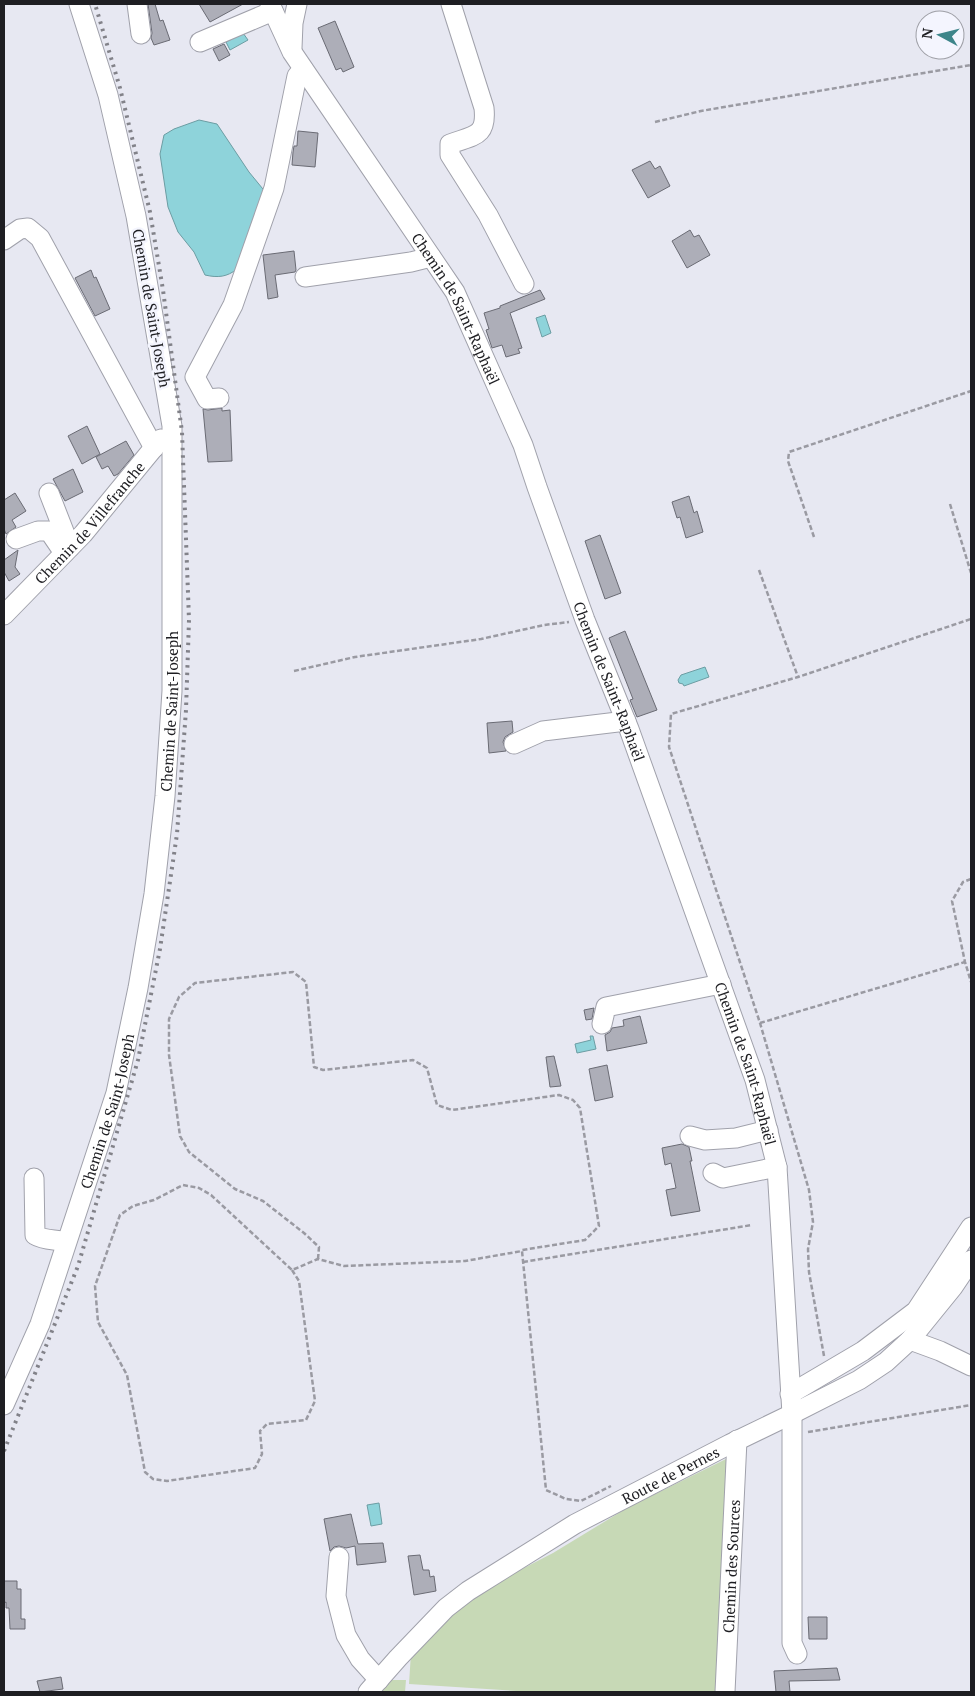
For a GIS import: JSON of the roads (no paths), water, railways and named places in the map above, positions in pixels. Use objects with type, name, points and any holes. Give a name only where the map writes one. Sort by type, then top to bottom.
[{"type":"street","name":"Chemin de Saint-Joseph","points":[[4,1405],[40,1324],[116,1093],[138,988],[154,894],[165,796],[172,691],[172,426],[134,207],[108,96],[79,4]]},
{"type":"street","points":[[137,4],[141,34]]},
{"type":"street","points":[[292,52],[293,23],[297,4]]},
{"type":"street","points":[[451,4],[484,108],[486,122],[479,133],[450,144],[450,155],[488,215],[524,284]]},
{"type":"street","points":[[200,42],[272,7]]},
{"type":"street","name":"Chemin de Saint-Raphaël","points":[[272,7],[292,52],[455,292],[524,445],[537,487],[585,620],[626,721],[755,1080],[777,1167],[792,1414],[792,1643],[797,1654]]},
{"type":"street","points":[[219,398],[207,399],[195,377],[233,305],[274,188],[298,76],[303,69]]},
{"type":"street","points":[[4,240],[20,229],[28,228],[40,238],[154,448]]},
{"type":"street","points":[[305,277],[411,262],[431,257]]},
{"type":"street","name":"Chemin de Villefranche","points":[[4,615],[83,534],[172,426]]},
{"type":"street","points":[[49,493],[67,550]]},
{"type":"street","points":[[16,539],[38,531],[49,531],[67,550]]},
{"type":"street","points":[[514,744],[542,732],[626,721]]},
{"type":"street","points":[[602,1024],[606,1007],[721,984]]},
{"type":"street","points":[[690,1136],[705,1140],[736,1138],[768,1130]]},
{"type":"street","points":[[713,1173],[723,1178],[777,1167]]},
{"type":"street","points":[[34,1178],[35,1234],[42,1239],[66,1242]]},
{"type":"street","points":[[790,1394],[863,1351],[916,1311],[971,1227]]},
{"type":"street","name":"Route de Pernes","points":[[373,1686],[446,1608],[468,1591],[575,1524],[737,1440],[859,1380],[886,1362],[910,1340],[954,1287],[971,1260]]},
{"type":"street","points":[[910,1340],[940,1351],[971,1366]]},
{"type":"street","name":"Chemin des Sources","points":[[726,1692],[737,1440]]},
{"type":"street","points":[[339,1557],[336,1596],[346,1635],[373,1686]]},
{"type":"water","points":[[243,33],[248,40],[230,50],[226,42]]},
{"type":"water","points":[[199,120],[217,124],[249,172],[267,194],[237,269],[230,274],[222,276],[205,275],[194,252],[178,232],[168,207],[160,154],[164,135],[174,129]]},
{"type":"water","points":[[545,315],[551,333],[542,337],[536,318]]},
{"type":"water","points":[[705,667],[709,677],[684,686],[679,683],[678,680],[681,675]]},
{"type":"water","points":[[590,1036],[593,1036],[596,1049],[577,1053],[575,1044],[591,1040]]},
{"type":"water","points":[[379,1503],[382,1524],[371,1526],[367,1505]]},
{"type":"railway","points":[[4,1451],[78,1266],[138,1060],[160,949],[177,834],[186,710],[189,620],[182,432],[163,290],[150,212],[120,88],[95,4]]}]
